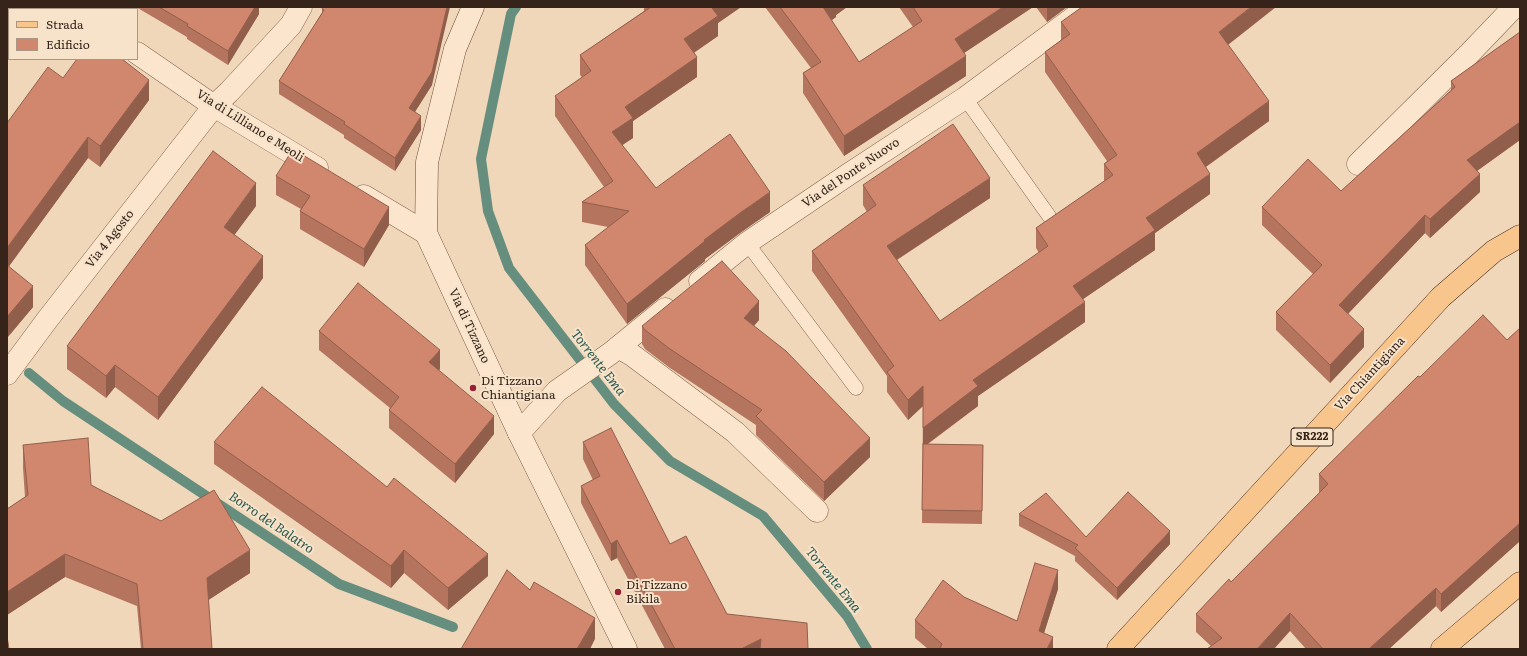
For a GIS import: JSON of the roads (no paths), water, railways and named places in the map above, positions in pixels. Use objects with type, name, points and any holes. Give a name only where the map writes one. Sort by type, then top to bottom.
[{"type":"main road","name":"Via Chiantigiana","points":[[1118,649],[1442,297],[1494,250],[1519,235]]},
{"type":"main road","points":[[1442,649],[1520,583]]},
{"type":"street","name":"Via 4 Agosto","points":[[7,374],[47,320],[214,106],[229,92],[291,25],[301,7]]},
{"type":"street","name":"Via di Tizzano","points":[[473,7],[455,49],[427,162],[426,233],[519,433],[624,648]]},
{"type":"street","name":"Via del Ponte Nuovo","points":[[519,433],[557,391],[615,350],[748,243],[849,174],[966,98],[1088,7]]},
{"type":"street","points":[[1358,164],[1468,55],[1514,7]]},
{"type":"street","name":"Via di Lilliano e Meoli","points":[[138,54],[214,106],[426,233]]},
{"type":"street","points":[[615,350],[632,355],[735,432],[817,511]]},
{"type":"lane","points":[[966,98],[1049,216]]},
{"type":"lane","points":[[748,243],[856,388]]},
{"type":"waterway","name":"Torrente Ema","points":[[516,7],[511,14],[481,159],[488,211],[509,268],[614,404],[670,461],[763,516],[847,616],[867,649]]},
{"type":"waterway","name":"Borro del Balatro","points":[[29,373],[63,401],[339,584],[453,627]]},
{"type":"place","name":"Di Tizzano Chiantigiana","points":[[473,388]]},
{"type":"place","name":"Di Tizzano Bikila","points":[[618,592]]}]
